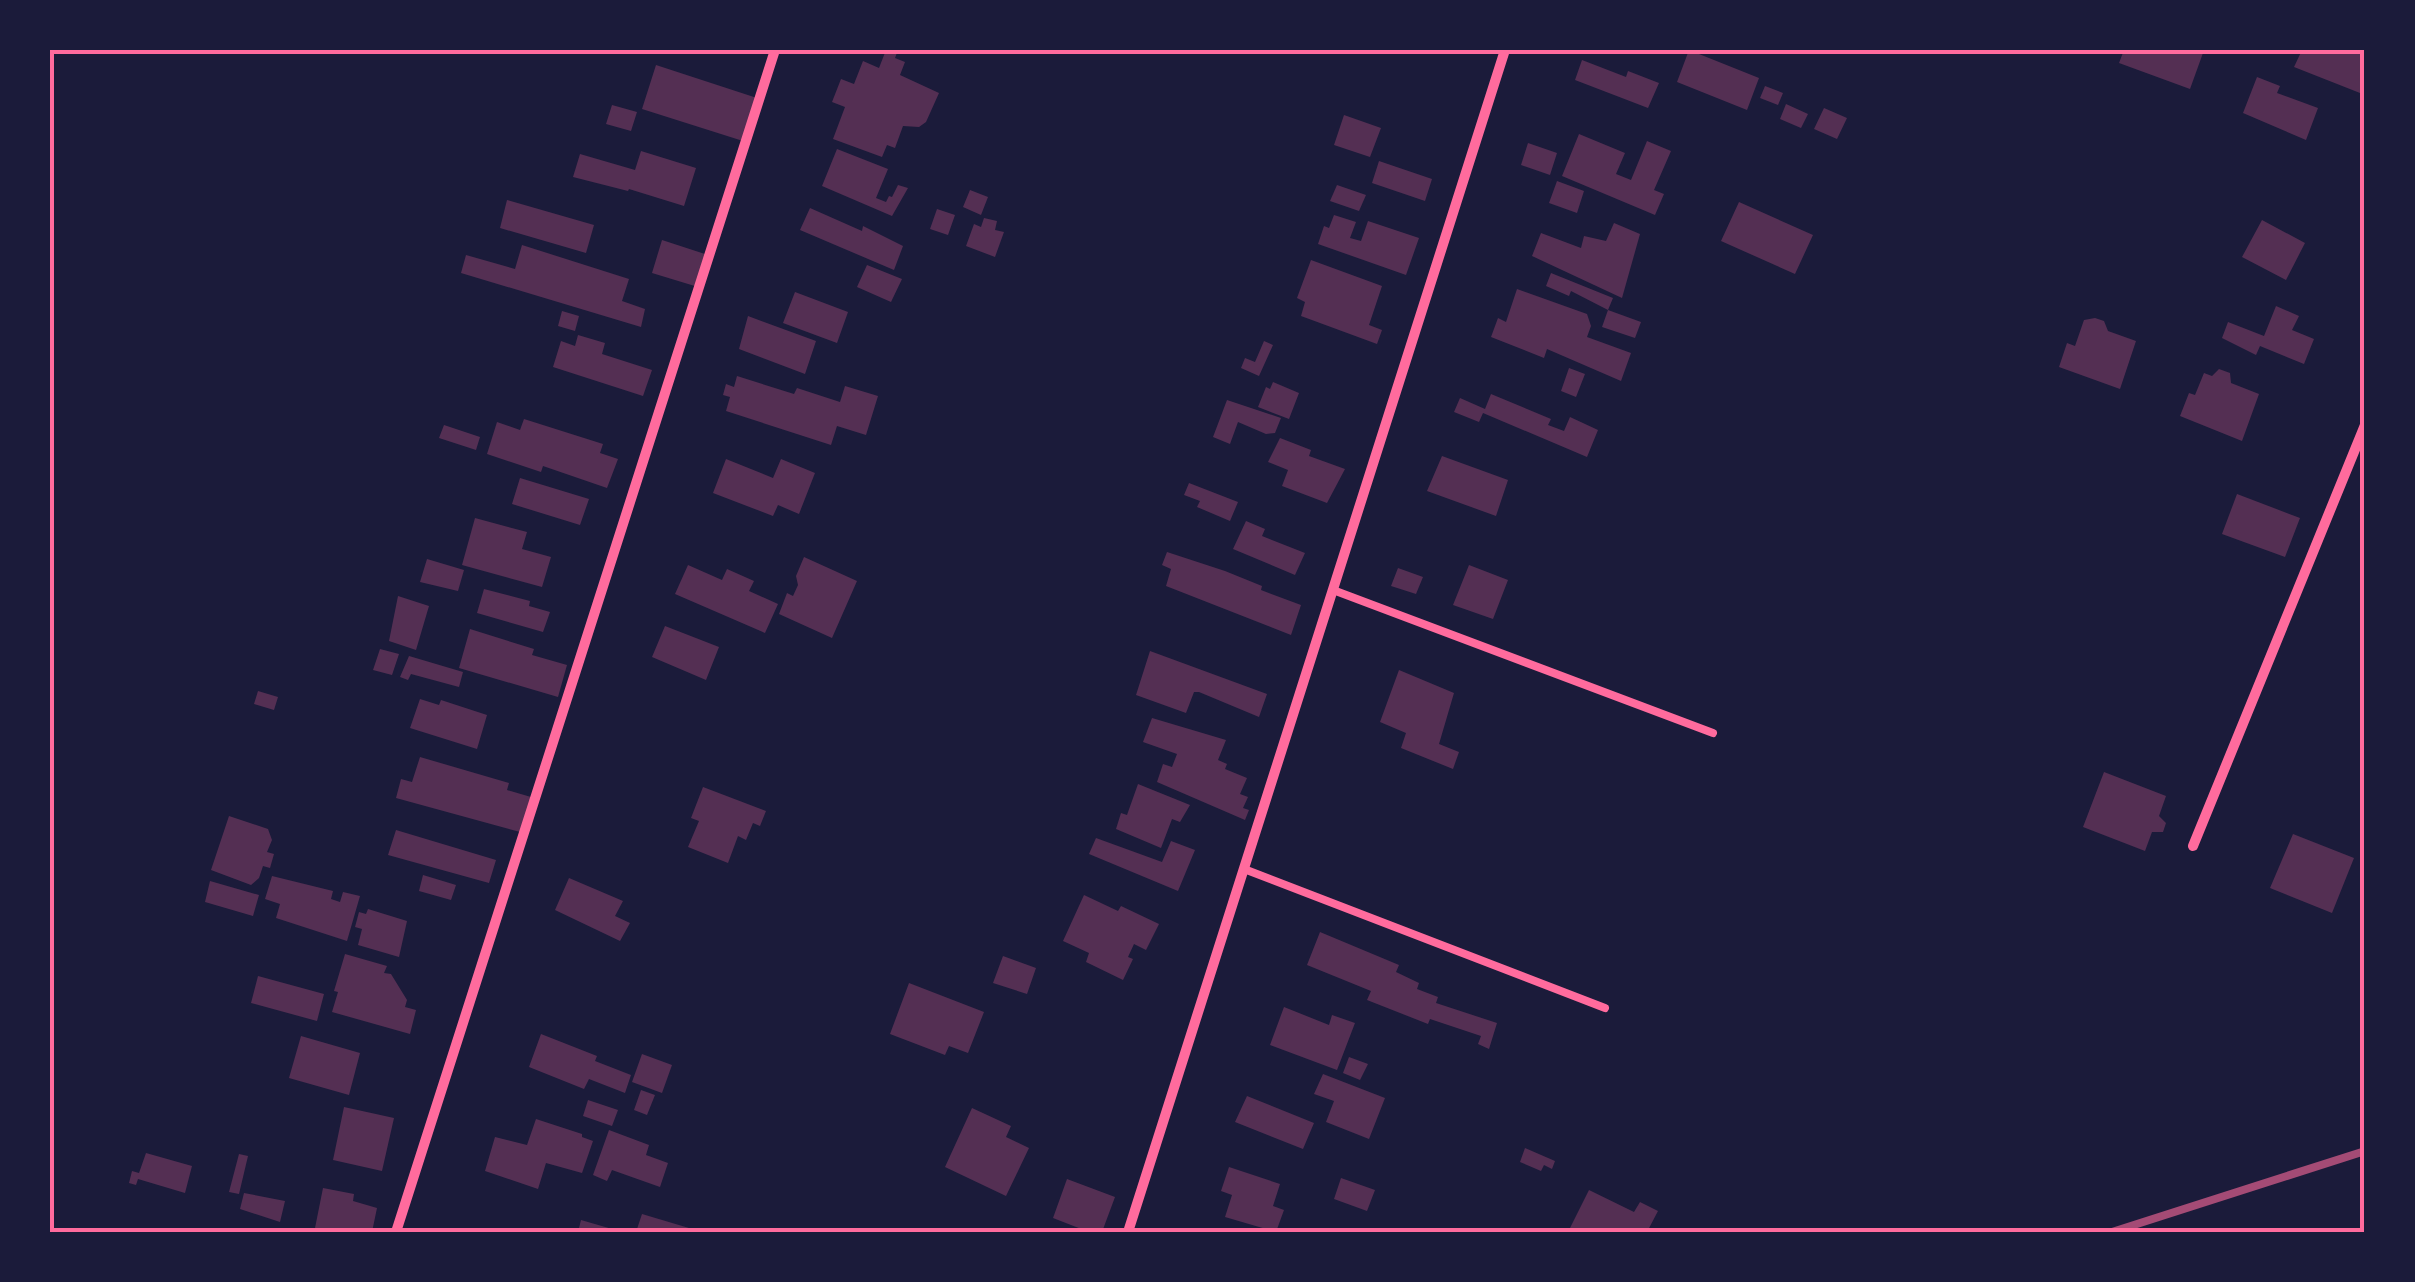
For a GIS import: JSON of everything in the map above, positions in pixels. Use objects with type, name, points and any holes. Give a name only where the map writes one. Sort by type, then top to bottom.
[{"type":"street","points":[[396,1232],[776,50]]},
{"type":"street","points":[[1128,1232],[1504,50]]},
{"type":"street","points":[[2193,846],[2365,425]]},
{"type":"lane","points":[[1333,590],[1713,733]]},
{"type":"lane","points":[[1244,869],[1605,1008]]},
{"type":"building","points":[[886,50],[898,50],[895,58],[905,62],[900,75],[939,93],[926,122],[919,127],[903,126],[895,148],[887,145],[882,157],[833,139],[845,107],[832,102],[841,79],[854,84],[863,61],[879,68]]},
{"type":"building","points":[[1689,50],[1759,78],[1747,110],[1677,82]]},
{"type":"building","points":[[2124,50],[2203,53],[2190,89],[2119,63]]},
{"type":"building","points":[[2302,50],[2365,50],[2365,81],[2360,93],[2294,67]]},
{"type":"building","points":[[1582,60],[1626,77],[1628,71],[1659,83],[1648,108],[1575,80]]},
{"type":"building","points":[[656,65],[757,98],[743,141],[642,109]]},
{"type":"building","points":[[2257,77],[2280,86],[2277,93],[2318,108],[2306,140],[2243,113]]},
{"type":"building","points":[[1765,86],[1783,93],[1778,105],[1760,98]]},
{"type":"building","points":[[1786,104],[1808,114],[1801,128],[1780,119]]},
{"type":"building","points":[[612,105],[637,112],[631,131],[606,124]]},
{"type":"building","points":[[1824,108],[1847,118],[1837,139],[1814,129]]},
{"type":"building","points":[[1344,115],[1381,128],[1370,157],[1334,145]]},
{"type":"building","points":[[1579,134],[1625,153],[1616,174],[1631,180],[1647,141],[1671,151],[1654,190],[1664,194],[1655,215],[1562,176]]},
{"type":"building","points":[[1528,143],[1557,153],[1550,175],[1521,165]]},
{"type":"building","points":[[837,149],[888,169],[876,198],[886,202],[898,185],[908,188],[892,216],[822,186]]},
{"type":"building","points":[[641,151],[696,168],[684,206],[573,177],[580,154],[635,170]]},
{"type":"building","points":[[1379,161],[1432,179],[1425,201],[1372,183]]},
{"type":"building","points":[[1557,181],[1584,191],[1577,213],[1549,203]]},
{"type":"building","points":[[1337,185],[1366,195],[1359,211],[1330,201]]},
{"type":"building","points":[[970,190],[988,197],[981,215],[963,207]]},
{"type":"building","points":[[507,200],[594,225],[586,253],[500,228]]},
{"type":"building","points":[[1739,202],[1813,235],[1795,274],[1721,241]]},
{"type":"building","points":[[810,208],[862,231],[863,226],[903,246],[894,270],[800,230]]},
{"type":"building","points":[[937,209],[955,215],[948,235],[930,229]]},
{"type":"building","points":[[1334,215],[1356,222],[1350,238],[1361,241],[1368,221],[1419,238],[1406,275],[1318,244],[1324,226],[1329,228]]},
{"type":"building","points":[[984,218],[997,221],[995,230],[1004,232],[995,257],[966,246],[974,224],[981,227]]},
{"type":"building","points":[[2262,220],[2305,243],[2286,280],[2242,257]]},
{"type":"building","points":[[1614,223],[1640,234],[1622,298],[1532,256],[1541,233],[1581,248],[1584,236],[1606,241]]},
{"type":"building","points":[[662,240],[708,255],[698,287],[652,273]]},
{"type":"building","points":[[522,245],[629,279],[622,301],[645,309],[641,327],[461,273],[466,255],[515,269]]},
{"type":"building","points":[[1311,260],[1382,286],[1369,325],[1382,330],[1377,344],[1301,316],[1305,302],[1297,298]]},
{"type":"building","points":[[867,265],[902,279],[891,302],[857,287]]},
{"type":"building","points":[[1551,273],[1613,298],[1608,310],[1571,291],[1569,296],[1546,286]]},
{"type":"building","points":[[1517,289],[1587,314],[1591,326],[1587,337],[1631,353],[1621,381],[1547,349],[1544,358],[1491,337],[1498,318],[1506,322]]},
{"type":"building","points":[[795,292],[848,312],[837,343],[783,323]]},
{"type":"building","points":[[2276,306],[2299,316],[2292,330],[2314,339],[2304,364],[2260,346],[2256,355],[2222,338],[2228,322],[2264,336]]},
{"type":"building","points":[[1608,310],[1641,322],[1635,338],[1602,327]]},
{"type":"building","points":[[562,311],[579,316],[575,331],[558,326]]},
{"type":"building","points":[[748,316],[816,341],[805,374],[739,349]]},
{"type":"building","points":[[2084,320],[2104,321],[2108,331],[2136,341],[2120,389],[2059,367],[2067,343],[2075,346]]},
{"type":"building","points":[[578,335],[605,343],[602,354],[652,370],[643,396],[553,367],[561,341],[575,346]]},
{"type":"building","points":[[1264,341],[1273,345],[1259,376],[1241,368],[1245,358],[1255,362]]},
{"type":"building","points":[[1569,368],[1585,374],[1576,397],[1561,391]]},
{"type":"building","points":[[2219,369],[2230,373],[2231,383],[2259,394],[2242,441],[2180,416],[2189,393],[2195,395],[2204,373],[2212,376]]},
{"type":"building","points":[[737,376],[794,394],[797,388],[840,402],[845,386],[878,396],[866,435],[837,426],[831,445],[726,411],[730,397],[723,395],[726,384],[734,387]]},
{"type":"building","points":[[1273,382],[1299,393],[1289,419],[1258,407],[1266,387],[1270,389]]},
{"type":"building","points":[[1491,394],[1551,419],[1548,425],[1564,431],[1570,417],[1598,430],[1587,457],[1483,413],[1479,422],[1454,412],[1460,398],[1485,409]]},
{"type":"building","points":[[1227,400],[1281,418],[1275,433],[1266,434],[1238,422],[1230,444],[1213,437]]},
{"type":"building","points":[[524,419],[603,444],[600,453],[618,459],[607,488],[543,466],[541,472],[487,454],[497,422],[520,430]]},
{"type":"building","points":[[444,425],[480,437],[476,450],[439,438]]},
{"type":"building","points":[[1280,438],[1311,450],[1309,456],[1345,469],[1327,503],[1282,486],[1288,470],[1268,462]]},
{"type":"building","points":[[1442,456],[1508,480],[1496,516],[1427,491]]},
{"type":"building","points":[[726,459],[773,478],[781,459],[815,473],[799,514],[778,505],[773,516],[713,493]]},
{"type":"building","points":[[520,478],[589,499],[580,525],[512,504]]},
{"type":"building","points":[[1189,483],[1238,502],[1230,521],[1197,507],[1200,501],[1184,495]]},
{"type":"building","points":[[2237,494],[2300,518],[2285,557],[2222,534]]},
{"type":"building","points":[[475,518],[527,532],[522,549],[551,557],[542,587],[462,565]]},
{"type":"building","points":[[1246,521],[1265,529],[1262,536],[1305,553],[1295,575],[1233,549]]},
{"type":"building","points":[[1167,552],[1225,571],[1301,605],[1291,635],[1166,586],[1171,569],[1162,565]]},
{"type":"building","points":[[804,557],[857,581],[832,638],[779,614],[787,593],[793,596],[798,585],[796,576]]},
{"type":"building","points":[[427,559],[464,570],[458,591],[420,582]]},
{"type":"building","points":[[688,565],[722,580],[727,569],[754,581],[749,591],[778,604],[765,633],[675,594]]},
{"type":"building","points":[[1469,565],[1508,580],[1493,619],[1453,605]]},
{"type":"building","points":[[1398,568],[1423,577],[1416,594],[1391,586]]},
{"type":"building","points":[[484,589],[530,601],[529,606],[550,612],[543,632],[477,613]]},
{"type":"building","points":[[398,596],[429,606],[416,650],[389,641]]},
{"type":"building","points":[[665,626],[719,647],[706,680],[652,657]]},
{"type":"building","points":[[470,629],[534,649],[532,655],[567,665],[558,697],[459,668]]},
{"type":"building","points":[[380,649],[399,654],[392,675],[373,670]]},
{"type":"building","points":[[1150,651],[1267,694],[1259,717],[1199,692],[1194,692],[1186,713],[1136,695]]},
{"type":"building","points":[[409,656],[463,672],[459,687],[411,674],[408,680],[400,677]]},
{"type":"building","points":[[1399,670],[1454,693],[1439,744],[1459,752],[1453,769],[1401,748],[1406,733],[1380,722]]},
{"type":"building","points":[[258,691],[278,697],[274,710],[254,704]]},
{"type":"building","points":[[420,699],[439,705],[441,700],[487,715],[477,749],[410,728]]},
{"type":"building","points":[[1152,718],[1226,740],[1218,760],[1227,764],[1225,769],[1247,778],[1240,794],[1248,797],[1243,808],[1249,810],[1245,820],[1157,782],[1163,764],[1172,767],[1177,754],[1143,742]]},
{"type":"building","points":[[420,757],[509,783],[507,790],[531,797],[520,832],[396,798],[401,779],[412,782]]},
{"type":"building","points":[[2104,772],[2166,796],[2159,816],[2166,823],[2163,832],[2152,832],[2145,851],[2083,827]]},
{"type":"building","points":[[1138,784],[1190,805],[1180,822],[1172,819],[1161,848],[1116,829],[1121,813],[1127,815]]},
{"type":"building","points":[[703,787],[766,811],[760,826],[753,823],[746,840],[738,836],[728,863],[688,847],[699,821],[691,818]]},
{"type":"building","points":[[229,816],[268,829],[272,840],[267,852],[274,854],[270,868],[263,866],[259,878],[251,885],[211,870]]},
{"type":"building","points":[[396,830],[496,860],[489,883],[388,855]]},
{"type":"building","points":[[2293,834],[2354,858],[2332,913],[2270,888]]},
{"type":"building","points":[[1096,838],[1162,862],[1171,841],[1195,850],[1178,891],[1089,854]]},
{"type":"building","points":[[423,875],[456,885],[451,900],[419,891]]},
{"type":"building","points":[[272,876],[333,891],[331,899],[340,902],[343,892],[360,896],[347,941],[276,918],[280,904],[265,899]]},
{"type":"building","points":[[569,878],[623,901],[615,916],[630,923],[620,941],[555,910]]},
{"type":"building","points":[[210,881],[259,895],[253,916],[205,902]]},
{"type":"building","points":[[1084,895],[1118,911],[1121,906],[1159,924],[1146,950],[1134,944],[1128,957],[1133,959],[1123,980],[1086,962],[1089,953],[1063,941]]},
{"type":"building","points":[[368,909],[407,921],[399,957],[358,945],[362,929],[355,927],[359,912],[366,914]]},
{"type":"building","points":[[1320,932],[1399,965],[1396,972],[1419,983],[1417,989],[1438,997],[1436,1003],[1497,1023],[1489,1049],[1478,1044],[1481,1036],[1430,1019],[1428,1024],[1367,1000],[1371,991],[1307,965]]},
{"type":"building","points":[[345,954],[387,966],[384,973],[391,974],[407,1000],[405,1007],[416,1010],[410,1034],[332,1012]]},
{"type":"building","points":[[1003,956],[1036,968],[1027,994],[993,983]]},
{"type":"building","points":[[258,976],[324,994],[317,1021],[251,1003]]},
{"type":"building","points":[[909,983],[984,1012],[968,1053],[949,1046],[945,1055],[890,1034]]},
{"type":"building","points":[[1284,1007],[1329,1025],[1332,1015],[1355,1023],[1337,1070],[1270,1045]]},
{"type":"building","points":[[541,1034],[597,1056],[595,1061],[631,1075],[625,1093],[589,1079],[584,1089],[529,1067]]},
{"type":"building","points":[[301,1036],[360,1053],[349,1095],[289,1078]]},
{"type":"building","points":[[642,1054],[672,1065],[662,1093],[632,1082]]},
{"type":"building","points":[[1349,1057],[1368,1064],[1360,1080],[1343,1073]]},
{"type":"building","points":[[1323,1074],[1385,1098],[1369,1139],[1326,1122],[1334,1101],[1314,1094]]},
{"type":"building","points":[[641,1090],[655,1095],[647,1115],[634,1110]]},
{"type":"building","points":[[1247,1096],[1314,1123],[1303,1149],[1235,1122]]},
{"type":"building","points":[[588,1100],[618,1110],[612,1126],[583,1116]]},
{"type":"building","points":[[344,1107],[394,1118],[382,1171],[333,1160]]},
{"type":"building","points":[[972,1108],[1011,1126],[1006,1137],[1029,1148],[1006,1196],[945,1167]]},
{"type":"building","points":[[536,1119],[593,1141],[582,1173],[546,1163],[538,1189],[485,1171],[495,1137],[527,1145]]},
{"type":"building","points":[[609,1130],[649,1145],[646,1155],[668,1163],[660,1187],[612,1170],[607,1181],[593,1175]]},
{"type":"building","points":[[1525,1148],[1555,1161],[1552,1169],[1544,1165],[1541,1171],[1520,1162]]},
{"type":"building","points":[[146,1153],[192,1166],[185,1193],[138,1179],[136,1185],[129,1183],[132,1171],[139,1173]]},
{"type":"building","points":[[239,1154],[248,1156],[239,1194],[229,1192]]},
{"type":"building","points":[[1229,1167],[1280,1184],[1273,1206],[1284,1210],[1276,1232],[1225,1217],[1232,1195],[1221,1191]]},
{"type":"building","points":[[1341,1178],[1375,1190],[1367,1211],[1334,1199]]},
{"type":"building","points":[[1067,1179],[1115,1197],[1102,1232],[1089,1232],[1053,1218]]},
{"type":"building","points":[[323,1188],[354,1194],[353,1201],[377,1208],[372,1232],[315,1228]]},
{"type":"building","points":[[1589,1190],[1634,1212],[1640,1202],[1658,1211],[1647,1232],[1568,1232]]},
{"type":"building","points":[[244,1193],[285,1201],[280,1222],[240,1209]]},
{"type":"building","points":[[642,1214],[699,1231],[699,1232],[636,1232]]},
{"type":"building","points":[[581,1220],[619,1231],[619,1232],[578,1232]]},
{"type":"railway","points":[[2112,1232],[2365,1151]]}]
